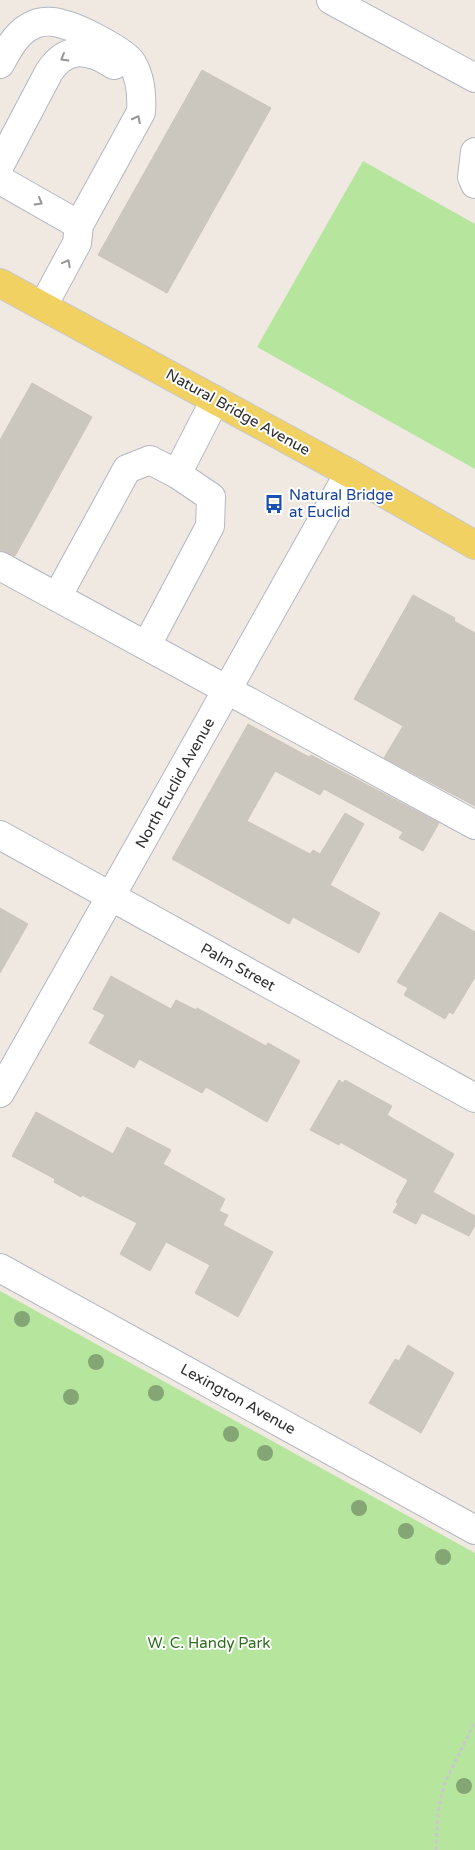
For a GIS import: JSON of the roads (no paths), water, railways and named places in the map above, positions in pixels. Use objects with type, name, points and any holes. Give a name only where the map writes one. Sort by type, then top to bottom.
[{"type":"main road","name":"Natural Bridge Avenue","points":[[0,282],[349,473],[475,545]]},
{"type":"street","points":[[331,0],[475,78]]},
{"type":"street","points":[[0,64],[13,40],[22,32],[35,24],[47,22],[60,23],[73,27],[114,48],[132,62],[139,80],[142,96],[141,112],[79,225],[78,243],[43,306]]},
{"type":"street","points":[[0,165],[49,72],[63,56],[83,52],[101,57],[139,80]]},
{"type":"street","points":[[475,152],[472,177],[475,184]]},
{"type":"street","points":[[0,180],[79,225]]},
{"type":"street","points":[[177,474],[215,400]]},
{"type":"street","points":[[57,598],[127,469],[150,460],[177,474],[211,498],[210,526],[147,645]]},
{"type":"street","name":"North Euclid Avenue","points":[[0,1093],[9,1057],[111,896],[349,473]]},
{"type":"street","points":[[0,566],[147,645],[226,691],[475,825]]},
{"type":"street","name":"Palm Street","points":[[0,835],[475,1098]]},
{"type":"street","name":"Lexington Avenue","points":[[0,1268],[475,1530]]},
{"type":"place","name":"Natural Bridge at Euclid","points":[[274,504]]},
{"type":"park label","name":"W. C. Handy Park","points":[[209,1643]]}]
